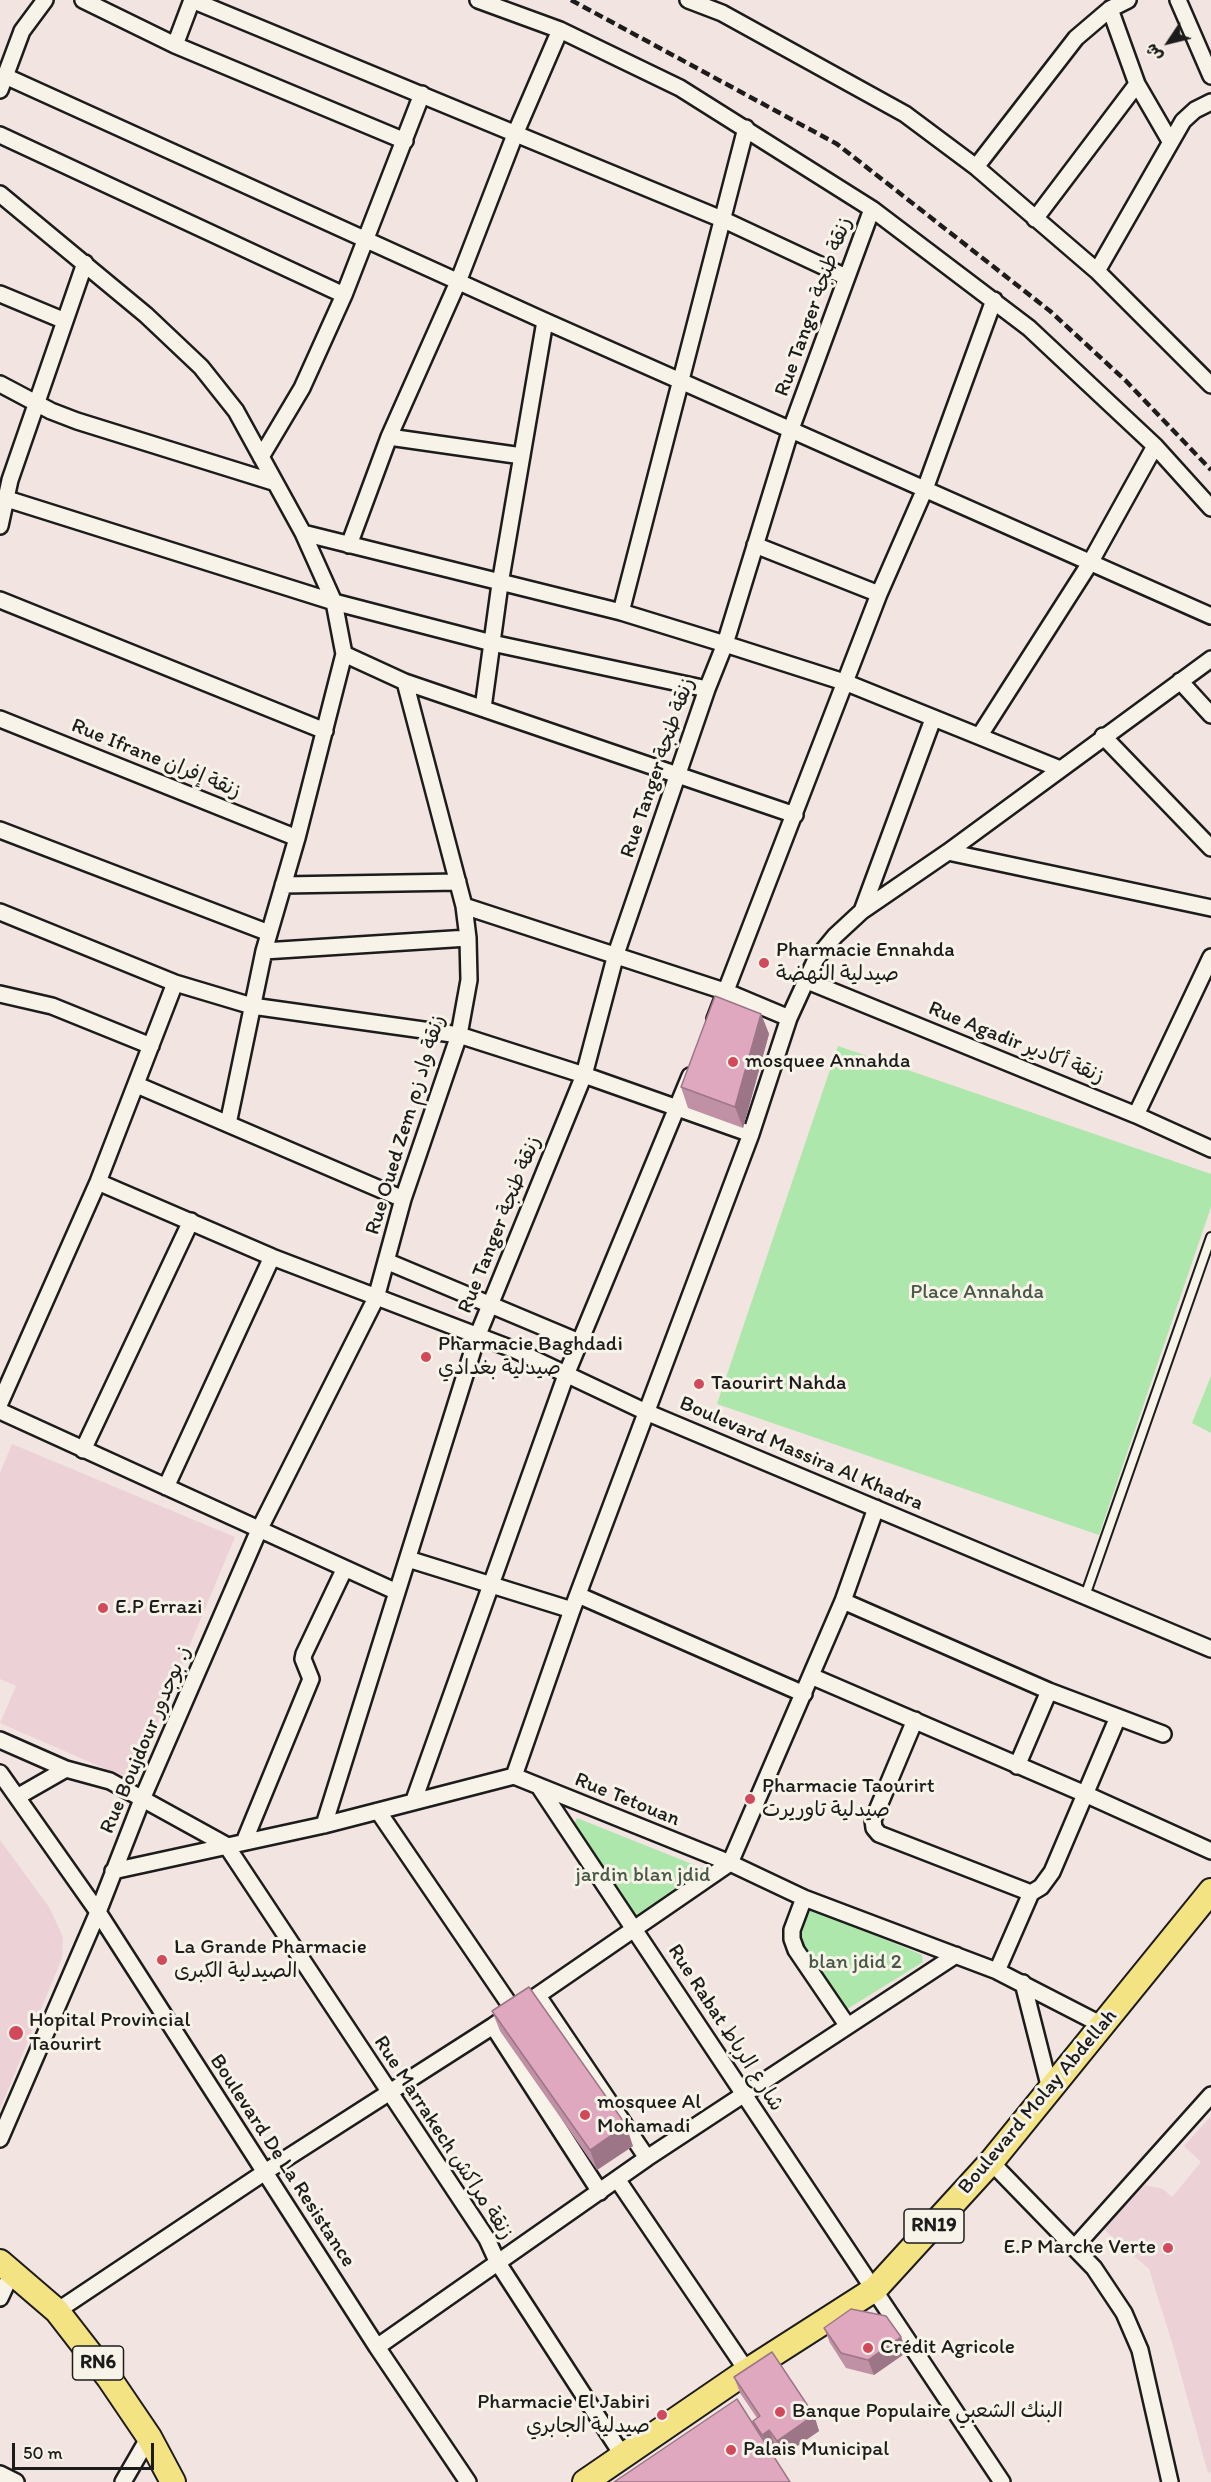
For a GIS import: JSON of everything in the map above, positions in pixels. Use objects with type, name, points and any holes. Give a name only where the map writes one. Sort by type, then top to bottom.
[{"type":"main road","name":"Boulevard Molay Abdellah","points":[[585,2482],[747,2371],[875,2289],[991,2162],[1211,1891]]},
{"type":"main road","name":"RN6","points":[[6,2267],[57,2311],[109,2378],[149,2438],[173,2482]]},
{"type":"street","points":[[45,0],[22,31],[2,83],[367,241],[1211,616]]},
{"type":"street","points":[[83,0],[175,45],[405,141]]},
{"type":"street","points":[[175,45],[192,0],[516,132],[724,220],[846,277]]},
{"type":"street","points":[[478,0],[560,30],[680,88],[872,210],[1029,328],[1155,446],[1211,508]]},
{"type":"street","points":[[688,0],[722,13],[905,114],[976,167],[1097,271],[1209,380]]},
{"type":"street","points":[[976,167],[1076,38],[1110,9],[1128,0]]},
{"type":"street","points":[[1178,0],[1211,76]]},
{"type":"street","points":[[1110,9],[1137,84],[1170,141]]},
{"type":"street","points":[[349,545],[389,437],[458,282],[516,132],[560,30]]},
{"type":"street","points":[[1035,219],[1137,84]]},
{"type":"street","points":[[261,457],[302,388],[344,295],[367,241],[422,94]]},
{"type":"street","points":[[1097,271],[1170,141],[1189,115],[1211,102]]},
{"type":"street","points":[[621,612],[746,128]]},
{"type":"street","points":[[0,135],[344,295]]},
{"type":"street","points":[[0,194],[146,315],[201,367],[236,411],[303,533],[334,602],[344,654],[297,838],[264,951],[228,1124]]},
{"type":"street","name":"Rue Tanger زنقة طنجة","points":[[324,1825],[477,1336],[584,1074],[616,954],[707,689],[725,644],[791,429],[872,210]]},
{"type":"street","points":[[0,526],[7,500],[5,478],[38,402],[85,263]]},
{"type":"street","points":[[0,294],[65,321]]},
{"type":"street","points":[[709,1034],[847,683],[879,594],[925,489],[994,300]]},
{"type":"street","points":[[483,708],[500,584],[545,321]]},
{"type":"street","points":[[0,384],[38,402],[51,411],[104,431],[273,482]]},
{"type":"street","points":[[389,437],[522,456]]},
{"type":"street","points":[[980,735],[1090,563],[1155,446]]},
{"type":"street","points":[[7,500],[334,602],[492,644],[707,689]]},
{"type":"street","points":[[303,533],[500,584],[621,612],[725,644],[847,683],[1060,769]]},
{"type":"street","points":[[755,545],[879,594]]},
{"type":"street","points":[[0,600],[325,731]]},
{"type":"street","points":[[344,654],[405,682],[795,815]]},
{"type":"street","points":[[113,1871],[324,1825],[514,1776],[572,1610],[751,1134],[789,1018],[816,959],[828,944],[862,912],[948,852],[1103,736],[1211,659]]},
{"type":"street","points":[[1180,681],[1211,715]]},
{"type":"street","name":"Rue Oued Zem زنقة واد زم","points":[[376,1298],[403,1199],[459,1035],[469,980],[468,938],[464,906],[405,682]]},
{"type":"street","name":"Rue Ifrane زنقة إفران","points":[[0,719],[297,838]]},
{"type":"street","points":[[862,912],[933,719]]},
{"type":"street","points":[[1103,736],[1211,848]]},
{"type":"street","points":[[0,830],[269,933]]},
{"type":"street","points":[[948,852],[1211,908]]},
{"type":"street","points":[[283,885],[458,882]]},
{"type":"street","points":[[464,906],[616,954],[727,993],[789,1018]]},
{"type":"street","points":[[0,912],[175,983],[252,1006],[459,1035],[584,1074],[751,1134]]},
{"type":"street","points":[[264,951],[468,938]]},
{"type":"street","points":[[1136,1115],[1211,957]]},
{"type":"street","name":"Rue Agadir زنقة أكادير","points":[[805,980],[1136,1115],[1211,1149]]},
{"type":"street","points":[[0,1403],[98,1182],[175,983]]},
{"type":"street","points":[[0,994],[52,1006],[151,1046]]},
{"type":"street","points":[[414,1800],[566,1375],[695,1066]]},
{"type":"street","points":[[137,1085],[403,1199]]},
{"type":"street","name":"Boulevard Massira Al Khadra","points":[[98,1182],[272,1257],[515,1350],[646,1412],[1211,1649]]},
{"type":"street","points":[[83,1450],[191,1221]]},
{"type":"street","points":[[166,1487],[272,1257]]},
{"type":"street","points":[[386,1261],[490,1307],[579,1342]]},
{"type":"street","name":"Rue Boujdour ز. بوجدور","points":[[0,2139],[98,1912],[143,1797],[259,1530],[376,1298]]},
{"type":"street","points":[[0,1411],[344,1570],[397,1592]]},
{"type":"street","points":[[57,2311],[265,2172],[493,2026],[730,1863],[843,1601],[876,1508]]},
{"type":"street","points":[[408,1559],[489,1587],[572,1610]]},
{"type":"street","points":[[244,1842],[311,1679],[303,1659],[304,1654],[344,1570]]},
{"type":"street","points":[[578,1595],[804,1694]]},
{"type":"street","points":[[843,1601],[1049,1691],[1163,1734]]},
{"type":"street","points":[[811,1676],[1211,1851]]},
{"type":"street","points":[[1017,1766],[1049,1691]]},
{"type":"street","points":[[997,1971],[1031,1893],[1046,1881],[1052,1872],[1118,1717]]},
{"type":"street","points":[[915,1720],[873,1820],[874,1828],[879,1834],[1031,1893]]},
{"type":"street","points":[[0,1740],[66,1769],[91,1774],[143,1797],[226,1845]]},
{"type":"street","points":[[17,1797],[66,1769]]},
{"type":"street","name":"Boulevard De La Resistance","points":[[0,1773],[98,1912],[377,2347],[468,2482]]},
{"type":"street","name":"Rue Tetouan","points":[[514,1776],[730,1863],[804,1898],[997,1971],[1102,2025]]},
{"type":"street","name":"Rue Rabat شارع الرباط","points":[[540,1788],[742,2095],[875,2289],[935,2384],[1002,2482]]},
{"type":"street","points":[[378,1811],[514,2011]]},
{"type":"street","name":"Rue Marrakech زنقة مراكش","points":[[226,1845],[487,2239],[498,2263],[623,2456]]},
{"type":"street","points":[[804,1898],[792,1930],[792,1939],[796,1950],[848,2025]]},
{"type":"street","points":[[377,2347],[647,2158],[956,1955]]},
{"type":"street","points":[[1023,1983],[1050,2089]]},
{"type":"street","points":[[538,1996],[647,2158]]},
{"type":"street","points":[[493,2026],[600,2192]]},
{"type":"street","points":[[1074,2248],[1211,2095]]},
{"type":"street","points":[[991,2162],[1094,2268],[1114,2296],[1140,2350],[1170,2482]]},
{"type":"street","points":[[618,2179],[747,2371]]},
{"type":"street","points":[[0,2298],[6,2267]]},
{"type":"street","points":[[123,2482],[149,2438]]},
{"type":"street","points":[[0,2475],[16,2482]]},
{"type":"lane","points":[[1084,1596],[1211,1237]]},
{"type":"shaded area","name":"E.P Errazi","points":[[12,1444],[235,1537],[133,1781],[0,1723],[16,1686],[0,1679],[0,1473]]},
{"type":"shaded area","name":"Hopital Provincial Taourirt","points":[[0,1840],[49,1907],[63,1937],[62,1958],[0,2109]]},
{"type":"shaded area","name":"E.P Marche Verte","points":[[1211,2116],[1211,2472],[1208,2473],[1149,2269],[1101,2227],[1145,2185],[1163,2189],[1172,2197],[1201,2162],[1184,2146]]},
{"type":"green space","name":"Place Annahda","points":[[838,1046],[1211,1174],[1211,1207],[1099,1535],[717,1404]]},
{"type":"green space","points":[[1211,1376],[1211,1433],[1192,1423]]},
{"type":"green space","name":"jardin blan jdid","points":[[577,1818],[702,1868],[701,1871],[635,1916],[573,1826]]},
{"type":"green space","name":"blan jdid 2","points":[[812,1908],[922,1955],[923,1962],[844,2011],[795,1939]]},
{"type":"building","name":"mosquee Annahda","points":[[715,996],[761,1014],[735,1107],[681,1087]]},
{"type":"building","name":"mosquee Al Mohamadi","points":[[529,1987],[626,2125],[590,2150],[492,2011]]},
{"type":"building","points":[[851,2309],[886,2316],[901,2337],[868,2360],[841,2353],[824,2328]]},
{"type":"building","name":"Banque Populaire البنك الشعبي","points":[[772,2352],[814,2415],[777,2441],[769,2430],[762,2435],[753,2421],[760,2416],[734,2377]]},
{"type":"building","points":[[737,2399],[790,2482],[614,2482]]},
{"type":"railway","points":[[571,0],[837,144],[1050,311],[1126,381],[1211,470]]},
{"type":"place","name":"Pharmacie Ennahda صيدلية النهضة","points":[[764,963]]},
{"type":"place","name":"mosquee Annahda","points":[[733,1062]]},
{"type":"place","name":"Pharmacie Baghdadi صيدلية بغدادي","points":[[426,1357]]},
{"type":"place","name":"Taourirt Nahda","points":[[699,1384]]},
{"type":"place","name":"E.P Errazi","points":[[103,1608]]},
{"type":"place","name":"Pharmacie Taourirt صيدلية تاوريرت","points":[[750,1799]]},
{"type":"place","name":"La Grande Pharmacie الصيدلية الكبرى","points":[[162,1960]]},
{"type":"place","name":"Hopital Provincial Taourirt","points":[[16,2033]]},
{"type":"place","name":"mosquee Al Mohamadi","points":[[585,2115]]},
{"type":"place","name":"E.P Marche Verte","points":[[1168,2248]]},
{"type":"place","name":"Crédit Agricole","points":[[868,2348]]},
{"type":"place","name":"Banque Populaire البنك الشعبي","points":[[780,2412]]},
{"type":"place","name":"Pharmacie El Jabiri صيدلية الجابري","points":[[662,2415]]},
{"type":"place","name":"Palais Municipal","points":[[731,2450]]}]
